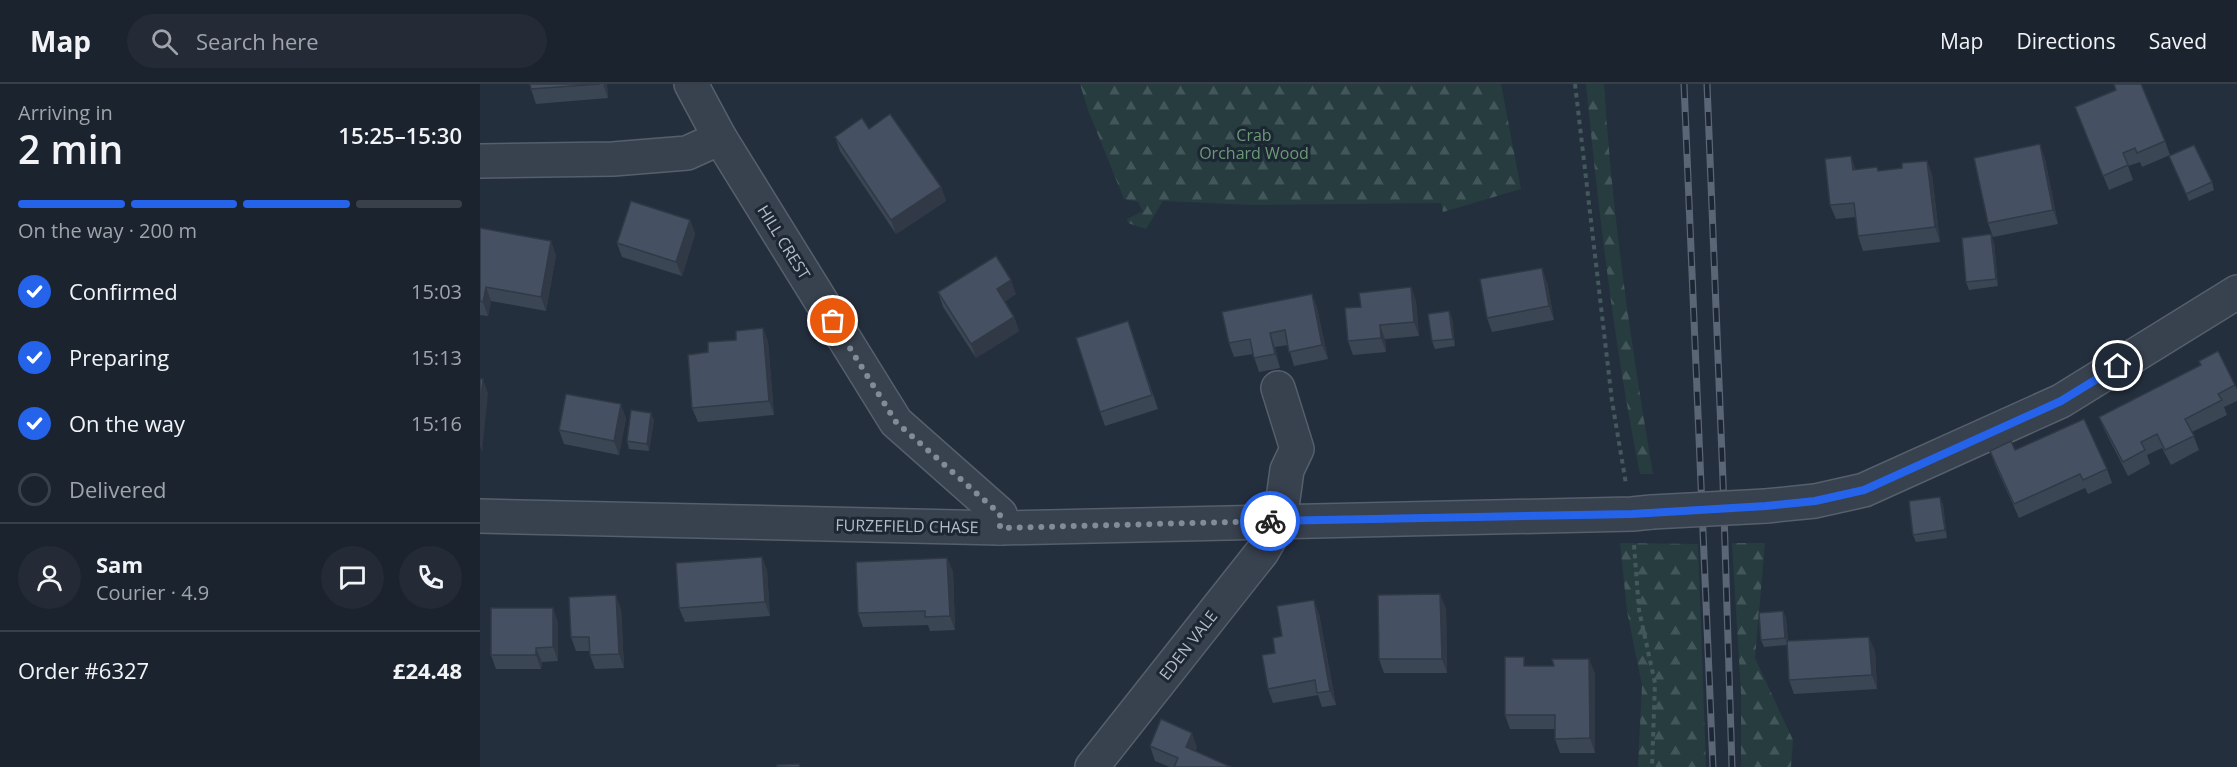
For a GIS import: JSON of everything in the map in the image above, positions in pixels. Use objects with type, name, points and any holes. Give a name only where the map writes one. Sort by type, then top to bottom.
[{"type":"street","name":"HILL CREST","points":[[691,84],[720,138],[896,422],[1000,514],[1000,528]]},
{"type":"street","points":[[480,161],[613,159],[687,153],[720,138]]},
{"type":"street","name":"FURZEFIELD CHASE","points":[[480,516],[1000,528],[1642,513],[1815,501],[1864,490],[2061,401],[2237,292]]},
{"type":"street","points":[[1278,388],[1297,449],[1287,470],[1280,521]]},
{"type":"street","name":"EDEN VALE","points":[[1092,767],[1262,552],[1280,521]]},
{"type":"path","points":[[1575,84],[1612,401],[1642,513],[1640,610],[1655,683],[1652,767]]},
{"type":"green space","name":"Crab Orchard Wood","points":[[1080,84],[1501,84],[1521,189],[1443,212],[1441,203],[1254,205],[1163,201],[1146,229],[1128,223],[1127,219],[1143,211],[1138,202],[1124,199],[1088,110]]},
{"type":"green space","points":[[1586,84],[1604,84],[1623,280],[1653,474],[1640,474],[1622,377],[1608,280]]},
{"type":"green space","points":[[1620,543],[1698,544],[1706,767],[1638,767],[1642,685],[1627,611]]},
{"type":"green space","points":[[1732,543],[1765,543],[1755,658],[1793,740],[1791,767],[1741,767],[1741,693]]},
{"type":"building","points":[[530,84],[600,84],[531,89]]},
{"type":"building","points":[[2114,84],[2141,84],[2165,141],[2137,153],[2135,148],[2123,153],[2128,165],[2103,176],[2075,107],[2116,90]]},
{"type":"building","points":[[890,114],[941,187],[891,220],[835,137],[862,118],[869,129]]},
{"type":"building","points":[[2040,144],[2053,210],[1988,223],[1974,158]]},
{"type":"building","points":[[2194,145],[2212,182],[2186,194],[2169,156]]},
{"type":"building","points":[[1851,156],[1853,170],[1877,167],[1878,171],[1902,168],[1902,163],[1927,161],[1935,227],[1858,236],[1854,203],[1830,205],[1825,159]]},
{"type":"building","points":[[631,201],[690,220],[676,262],[617,243]]},
{"type":"building","points":[[480,228],[551,241],[541,297],[486,287],[483,302],[480,301]]},
{"type":"building","points":[[1991,234],[1996,279],[1966,282],[1962,238]]},
{"type":"building","points":[[996,256],[1011,280],[997,289],[1014,317],[971,344],[938,292]]},
{"type":"building","points":[[1542,268],[1549,306],[1487,318],[1480,279]]},
{"type":"building","points":[[1411,287],[1414,322],[1380,325],[1381,338],[1348,341],[1345,308],[1361,307],[1359,293]]},
{"type":"building","points":[[1312,294],[1322,345],[1289,352],[1285,330],[1270,333],[1275,354],[1254,358],[1250,339],[1229,343],[1222,312]]},
{"type":"building","points":[[1449,311],[1453,339],[1432,341],[1428,314]]},
{"type":"building","points":[[1128,321],[1152,395],[1100,412],[1076,338]]},
{"type":"building","points":[[763,328],[769,401],[692,408],[688,355],[708,352],[708,342],[736,340],[736,331]]},
{"type":"building","points":[[2218,351],[2235,385],[2218,394],[2222,400],[2185,419],[2194,436],[2165,450],[2157,434],[2141,442],[2145,450],[2123,462],[2099,417],[2201,365],[2199,361]]},
{"type":"building","points":[[480,379],[483,379],[480,407]]},
{"type":"building","points":[[566,394],[621,404],[614,441],[559,430]]},
{"type":"building","points":[[631,410],[651,413],[647,444],[627,441]]},
{"type":"building","points":[[2084,419],[2107,469],[2083,480],[2080,474],[2014,504],[1990,451],[2011,441],[2015,450]]},
{"type":"building","points":[[1940,497],[1945,530],[1913,535],[1909,501]]},
{"type":"building","points":[[762,557],[765,602],[679,608],[676,563]]},
{"type":"building","points":[[947,558],[950,616],[925,617],[925,611],[858,613],[856,562]]},
{"type":"building","points":[[1440,594],[1442,659],[1379,659],[1378,595]]},
{"type":"building","points":[[616,595],[619,654],[590,655],[589,637],[571,637],[569,597]]},
{"type":"building","points":[[1314,600],[1330,691],[1317,693],[1315,680],[1268,689],[1262,655],[1275,653],[1273,638],[1282,636],[1277,606]]},
{"type":"building","points":[[491,608],[553,608],[553,647],[536,648],[536,655],[491,655]]},
{"type":"building","points":[[1783,611],[1785,638],[1761,640],[1759,613]]},
{"type":"building","points":[[1869,637],[1872,675],[1789,680],[1787,641]]},
{"type":"building","points":[[1505,657],[1524,657],[1524,666],[1554,666],[1552,659],[1589,659],[1590,738],[1555,739],[1555,715],[1505,715]]},
{"type":"building","points":[[1161,719],[1192,733],[1186,747],[1231,767],[1174,767],[1178,758],[1150,746]]},
{"type":"building","points":[[799,764],[800,767],[777,767],[777,765]]},
{"type":"railway","points":[[1684,84],[1713,767]]},
{"type":"railway","points":[[1707,84],[1732,767]]},
{"type":"way so far","points":[[833,321],[896,422],[1000,514],[1000,528],[1270,521]]},
{"type":"route","points":[[1270,521],[1632,514],[1815,501],[1864,490],[2061,401],[2118,366]]}]
